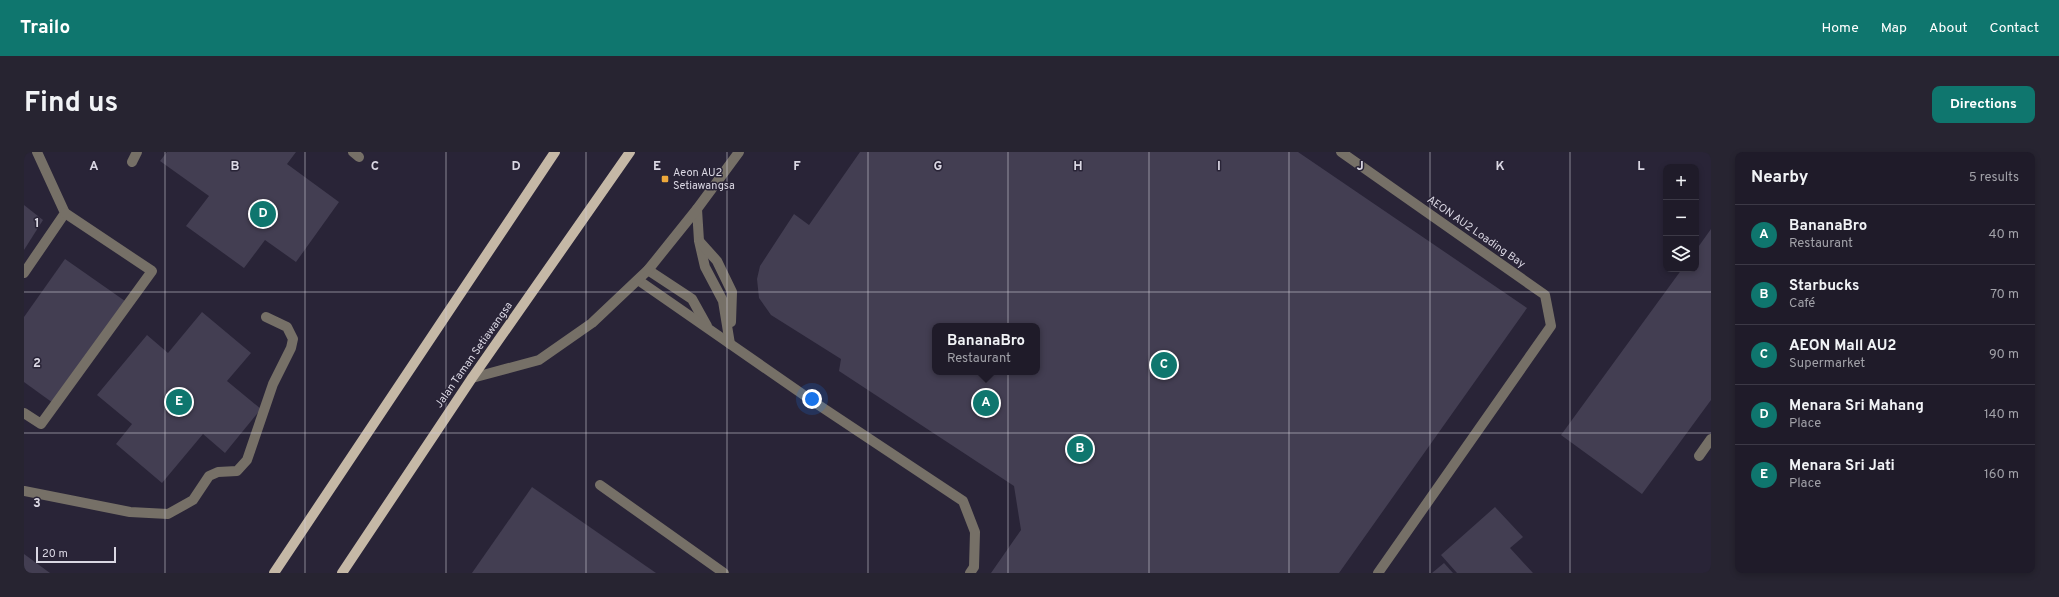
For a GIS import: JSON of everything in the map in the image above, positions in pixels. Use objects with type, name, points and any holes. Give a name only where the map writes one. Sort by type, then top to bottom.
[{"type":"main road","points":[[274,573],[555,152]]},
{"type":"main road","name":"Jalan Taman Setiawangsa","points":[[342,573],[472,378],[630,152]]},
{"type":"street","points":[[24,413],[41,424],[152,271],[65,213],[37,152]]},
{"type":"street","points":[[132,162],[137,152]]},
{"type":"street","points":[[472,378],[539,360],[592,323],[648,270],[697,209],[739,152]]},
{"type":"street","name":"AEON AU2 Loading Bay","points":[[1341,152],[1545,296],[1551,326],[1534,353],[1378,573]]},
{"type":"street","points":[[697,209],[699,241],[705,267],[723,301],[730,344]]},
{"type":"street","points":[[24,273],[65,213]]},
{"type":"street","points":[[648,270],[692,299],[709,330]]},
{"type":"street","points":[[638,280],[709,330],[962,501],[975,532],[974,567],[970,573]]},
{"type":"street","points":[[24,491],[130,512],[168,514],[193,500],[209,476],[218,472],[237,471],[247,460],[273,384],[291,348],[293,339],[287,326],[266,317]]},
{"type":"street","points":[[1699,456],[1711,439]]},
{"type":"street","points":[[600,484],[724,573]]},
{"type":"building","points":[[167,152],[296,152],[287,164],[339,202],[296,262],[265,240],[244,268],[186,226],[209,196],[160,161]]},
{"type":"building","points":[[860,152],[1298,152],[1527,308],[1339,573],[991,573],[1021,530],[1014,486],[839,371],[841,359],[771,315],[759,298],[757,279],[760,266],[794,214],[809,225]]},
{"type":"building","points":[[24,205],[43,220],[24,250]]},
{"type":"building","points":[[1711,229],[1711,400],[1642,494],[1561,435],[1680,272],[1699,272],[1699,246]]},
{"type":"building","points":[[65,259],[125,301],[53,403],[24,382],[24,317]]},
{"type":"building","points":[[202,312],[251,353],[227,381],[261,409],[225,453],[203,434],[162,483],[116,444],[132,424],[97,395],[147,335],[168,353]]},
{"type":"building","points":[[532,487],[656,573],[472,573]]},
{"type":"building","points":[[1495,507],[1523,537],[1510,548],[1533,573],[1457,573],[1441,555]]},
{"type":"building","points":[[24,554],[50,573],[24,573]]},
{"type":"building","points":[[1444,563],[1453,573],[1432,573]]},
{"type":"place","name":"Aeon AU2 Setiawangsa","points":[[665,179]]},
{"type":"place","name":"Menara Sri Mahang","points":[[263,214]]},
{"type":"place","name":"AEON Mall AU2","points":[[1164,365]]},
{"type":"place","name":"Menara Sri Jati","points":[[179,402]]},
{"type":"place","name":"BananaBro","points":[[986,403]]},
{"type":"place","name":"Starbucks","points":[[1080,449]]}]
